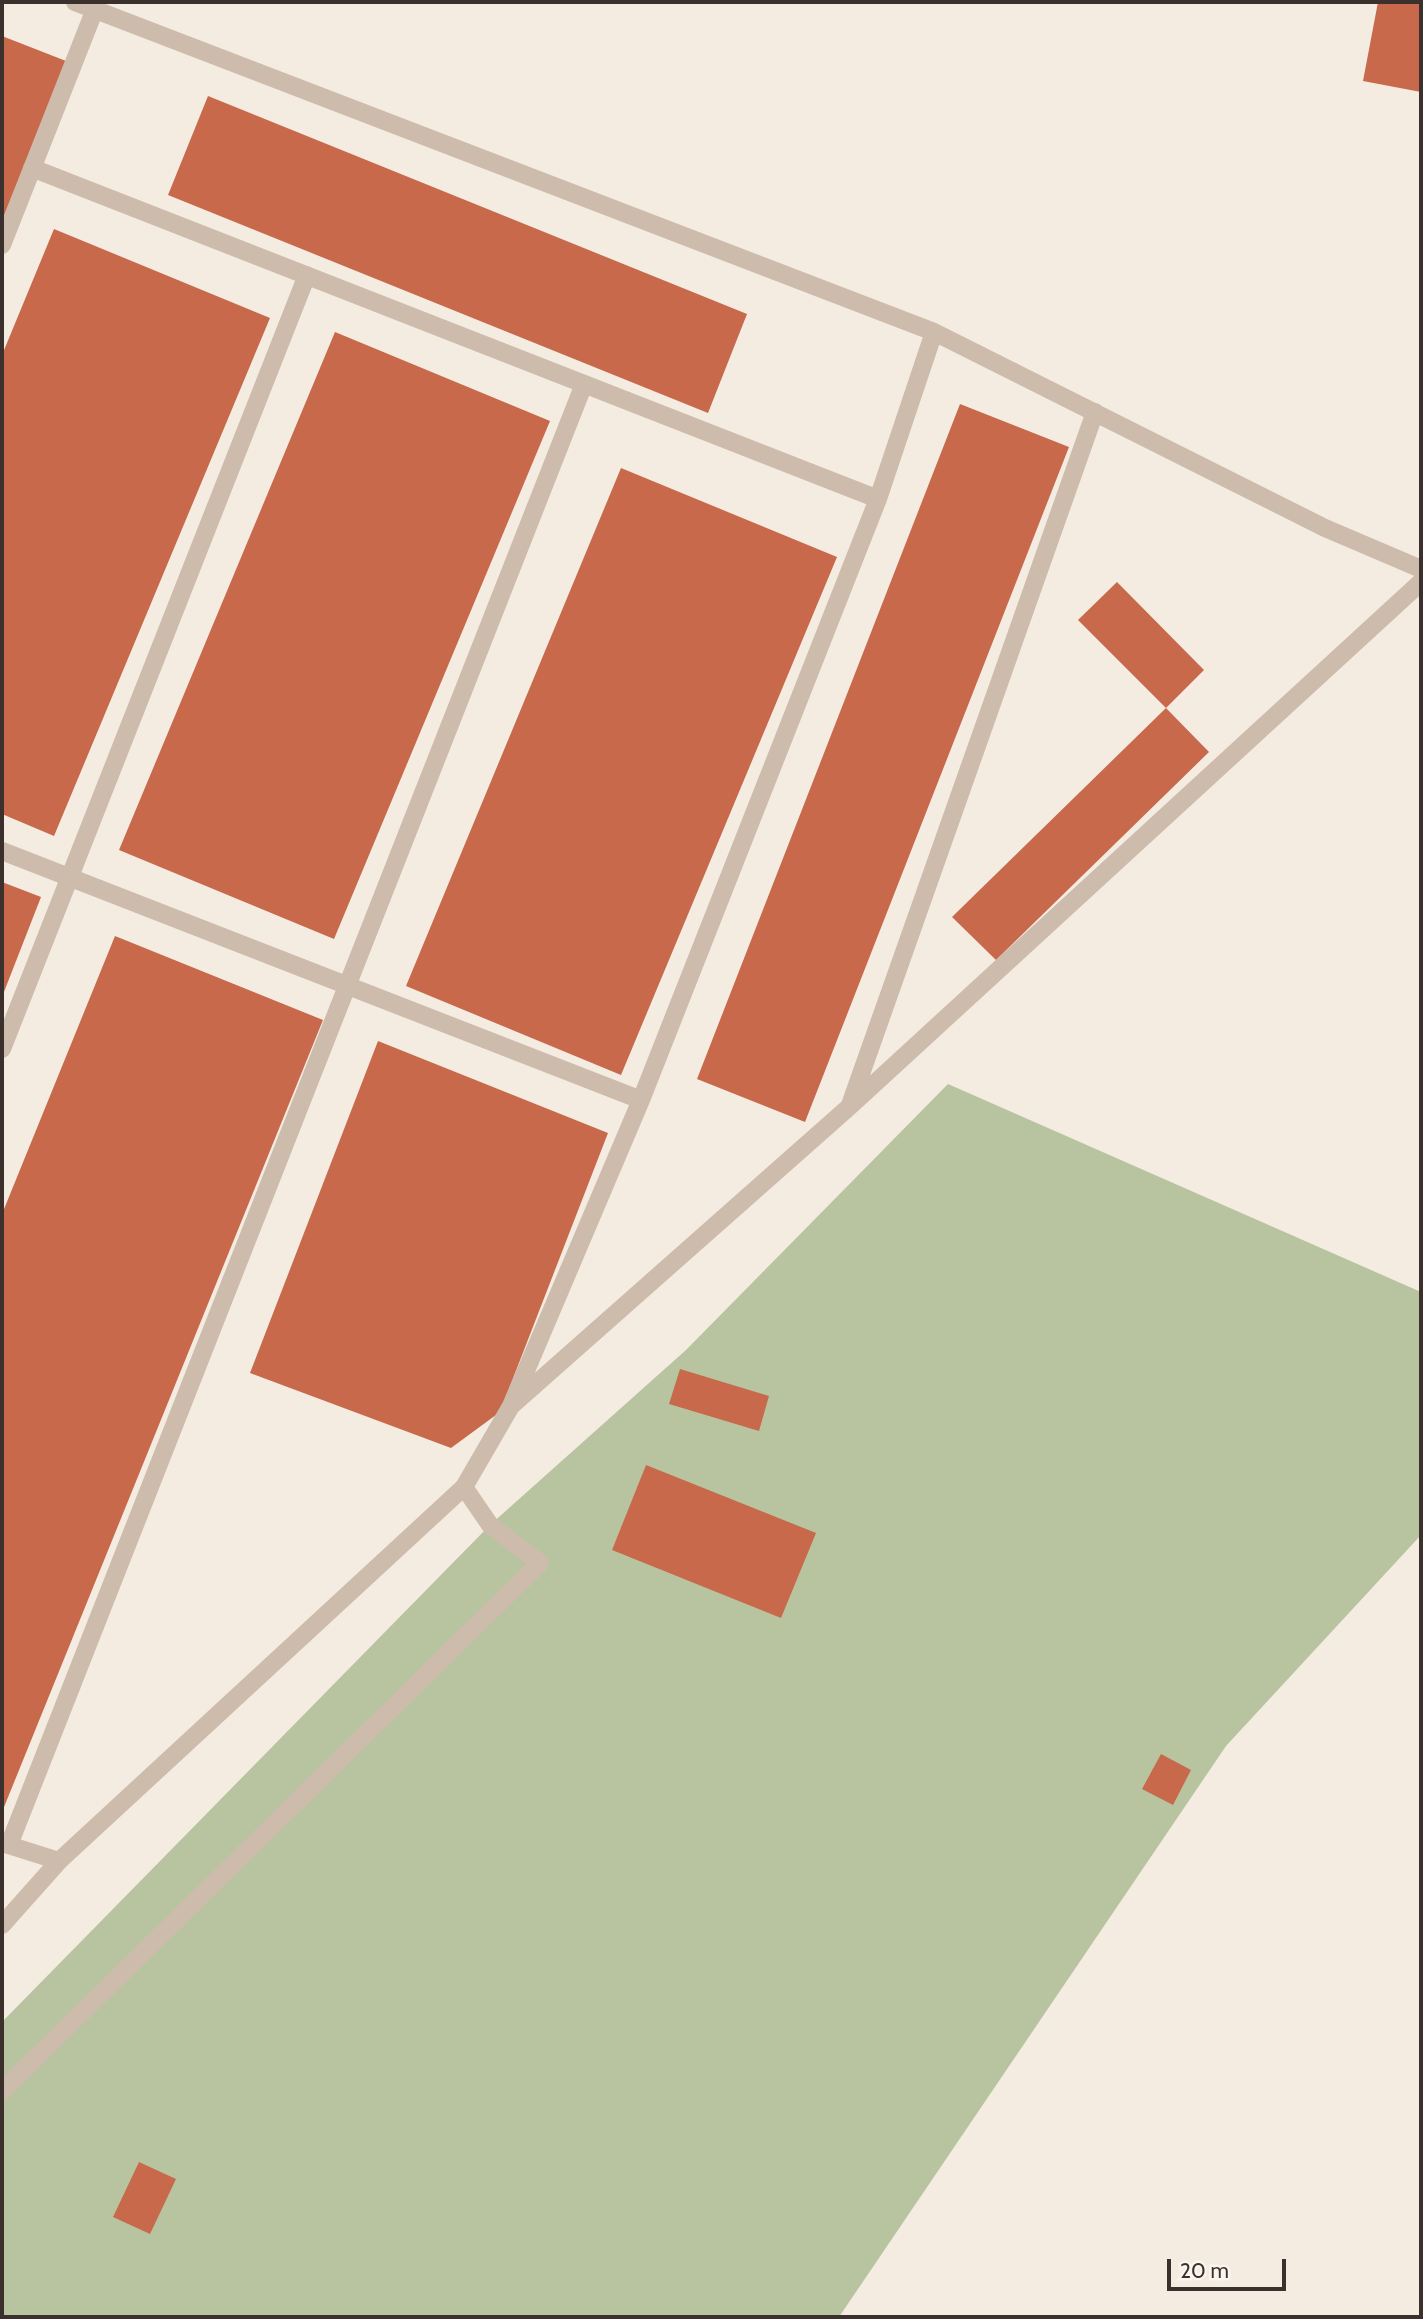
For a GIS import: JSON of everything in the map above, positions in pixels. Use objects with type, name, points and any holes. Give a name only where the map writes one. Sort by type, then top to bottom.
[{"type":"street","points":[[75,2],[934,332],[1325,528],[1421,569]]},
{"type":"street","points":[[2,245],[95,9]]},
{"type":"street","points":[[32,168],[878,499]]},
{"type":"street","points":[[2,1049],[307,275]]},
{"type":"street","points":[[2,1925],[59,1861],[464,1487],[511,1406],[641,1100],[878,499],[934,332]]},
{"type":"street","points":[[59,1861],[5,1844],[348,986],[584,384]]},
{"type":"street","points":[[849,1107],[1095,412]]},
{"type":"street","points":[[511,1406],[849,1107],[1421,582]]},
{"type":"street","points":[[2,851],[641,1100]]},
{"type":"street","points":[[2,2091],[540,1563],[490,1525],[464,1487]]},
{"type":"green space","points":[[948,1084],[1421,1292],[1421,1535],[1226,1746],[839,2317],[2,2317],[2,2022],[490,1525],[686,1350]]},
{"type":"building","points":[[1378,2],[1421,2],[1421,92],[1363,81]]},
{"type":"building","points":[[2,36],[66,61],[2,221]]},
{"type":"building","points":[[208,96],[747,314],[708,413],[168,195]]},
{"type":"building","points":[[54,229],[270,318],[54,836],[2,814],[2,355]]},
{"type":"building","points":[[335,332],[550,421],[334,939],[119,850]]},
{"type":"building","points":[[960,404],[1069,447],[805,1122],[697,1079]]},
{"type":"building","points":[[621,468],[837,557],[621,1075],[406,986]]},
{"type":"building","points":[[1117,582],[1204,670],[1166,708],[1078,620]]},
{"type":"building","points":[[1166,708],[1209,752],[996,960],[952,917]]},
{"type":"building","points":[[2,882],[41,897],[2,997]]},
{"type":"building","points":[[115,936],[323,1020],[2,1812],[2,1214]]},
{"type":"building","points":[[378,1041],[608,1133],[500,1412],[451,1448],[250,1373]]},
{"type":"building","points":[[680,1369],[769,1396],[759,1431],[669,1404]]},
{"type":"building","points":[[646,1465],[816,1533],[781,1618],[612,1550]]},
{"type":"building","points":[[1161,1754],[1191,1770],[1173,1805],[1142,1789]]},
{"type":"building","points":[[139,2162],[176,2179],[150,2234],[113,2217]]}]
